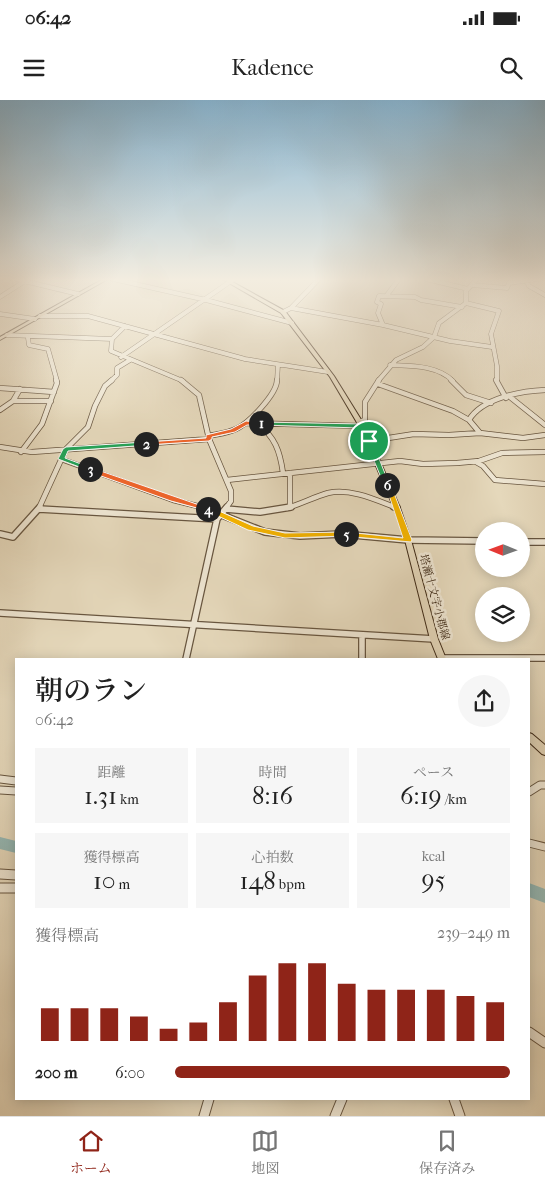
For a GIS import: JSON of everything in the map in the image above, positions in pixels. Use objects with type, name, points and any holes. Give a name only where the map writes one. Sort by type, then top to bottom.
[{"type":"main road","points":[[0,340],[23,326]]},
{"type":"main road","name":"塔瀬十文字小郡線","points":[[295,326],[328,372],[361,424],[369,441],[408,540],[434,639],[442,658]]},
{"type":"main road","points":[[530,738],[545,751]]},
{"type":"street","points":[[125,326],[112,339],[111,351],[121,357],[173,376],[197,391],[209,438],[228,480],[232,497],[226,509],[217,519],[186,658]]},
{"type":"street","points":[[126,326],[223,353],[278,365],[328,372]]},
{"type":"street","points":[[121,357],[166,326]]},
{"type":"street","points":[[389,326],[434,337],[492,347]]},
{"type":"street","points":[[246,423],[361,424],[365,420],[365,402],[378,384],[383,373],[402,356],[423,348],[434,337],[438,326]]},
{"type":"street","points":[[492,326],[492,347],[497,366],[496,379],[508,398],[520,402],[535,418],[545,425]]},
{"type":"street","points":[[7,336],[112,339]]},
{"type":"street","points":[[21,452],[42,424],[58,379],[48,349],[29,345],[28,338]]},
{"type":"street","points":[[0,534],[8,537],[16,535],[39,509],[66,449],[88,427],[95,406],[106,386],[117,375],[117,368],[130,360]]},
{"type":"street","points":[[0,447],[21,452],[66,449],[209,438],[233,431],[246,423],[268,401],[277,385],[278,365]]},
{"type":"street","points":[[390,366],[417,366],[445,374],[466,394],[491,403]]},
{"type":"street","points":[[378,384],[453,411],[469,420],[480,433]]},
{"type":"street","points":[[0,388],[54,392]]},
{"type":"street","points":[[0,410],[13,401],[20,389]]},
{"type":"street","points":[[469,420],[474,411],[491,403],[528,391],[545,390]]},
{"type":"street","points":[[13,401],[51,401]]},
{"type":"street","points":[[258,423],[276,440],[281,454],[283,473]]},
{"type":"street","points":[[369,441],[414,434],[449,435],[480,433],[522,438],[545,435]]},
{"type":"street","points":[[228,480],[400,460],[433,464],[476,462],[502,453],[545,452]]},
{"type":"street","points":[[61,459],[173,500],[200,506],[251,528],[285,535],[342,534],[408,540],[475,541]]},
{"type":"street","points":[[476,462],[483,466],[494,480],[521,484],[545,484]]},
{"type":"street","points":[[290,473],[290,507]]},
{"type":"street","points":[[226,509],[245,511],[290,507],[324,494],[340,492],[375,500],[397,508]]},
{"type":"street","points":[[39,509],[217,519]]},
{"type":"street","points":[[530,542],[545,542]]},
{"type":"street","points":[[0,613],[434,639]]},
{"type":"street","points":[[362,635],[362,658]]},
{"type":"street","points":[[442,658],[545,658]]},
{"type":"street","points":[[0,779],[15,780]]},
{"type":"street","points":[[530,791],[540,785],[545,785]]},
{"type":"street","points":[[0,790],[15,791]]},
{"type":"street","points":[[530,843],[545,847]]},
{"type":"street","points":[[0,874],[15,875]]},
{"type":"street","points":[[0,888],[15,888]]},
{"type":"street","points":[[530,1033],[545,1043]]},
{"type":"street","points":[[204,1116],[209,1100]]},
{"type":"street","points":[[335,1116],[342,1100]]},
{"type":"street","points":[[454,1100],[460,1116]]},
{"type":"waterway","points":[[0,843],[15,847]]},
{"type":"waterway","points":[[530,890],[545,896]]},
{"type":"route","points":[[246,423],[362,426],[369,441],[408,540],[342,534],[300,536],[265,532],[200,506],[173,500],[61,459],[66,449],[209,439],[208,436],[233,431],[246,423]]}]
